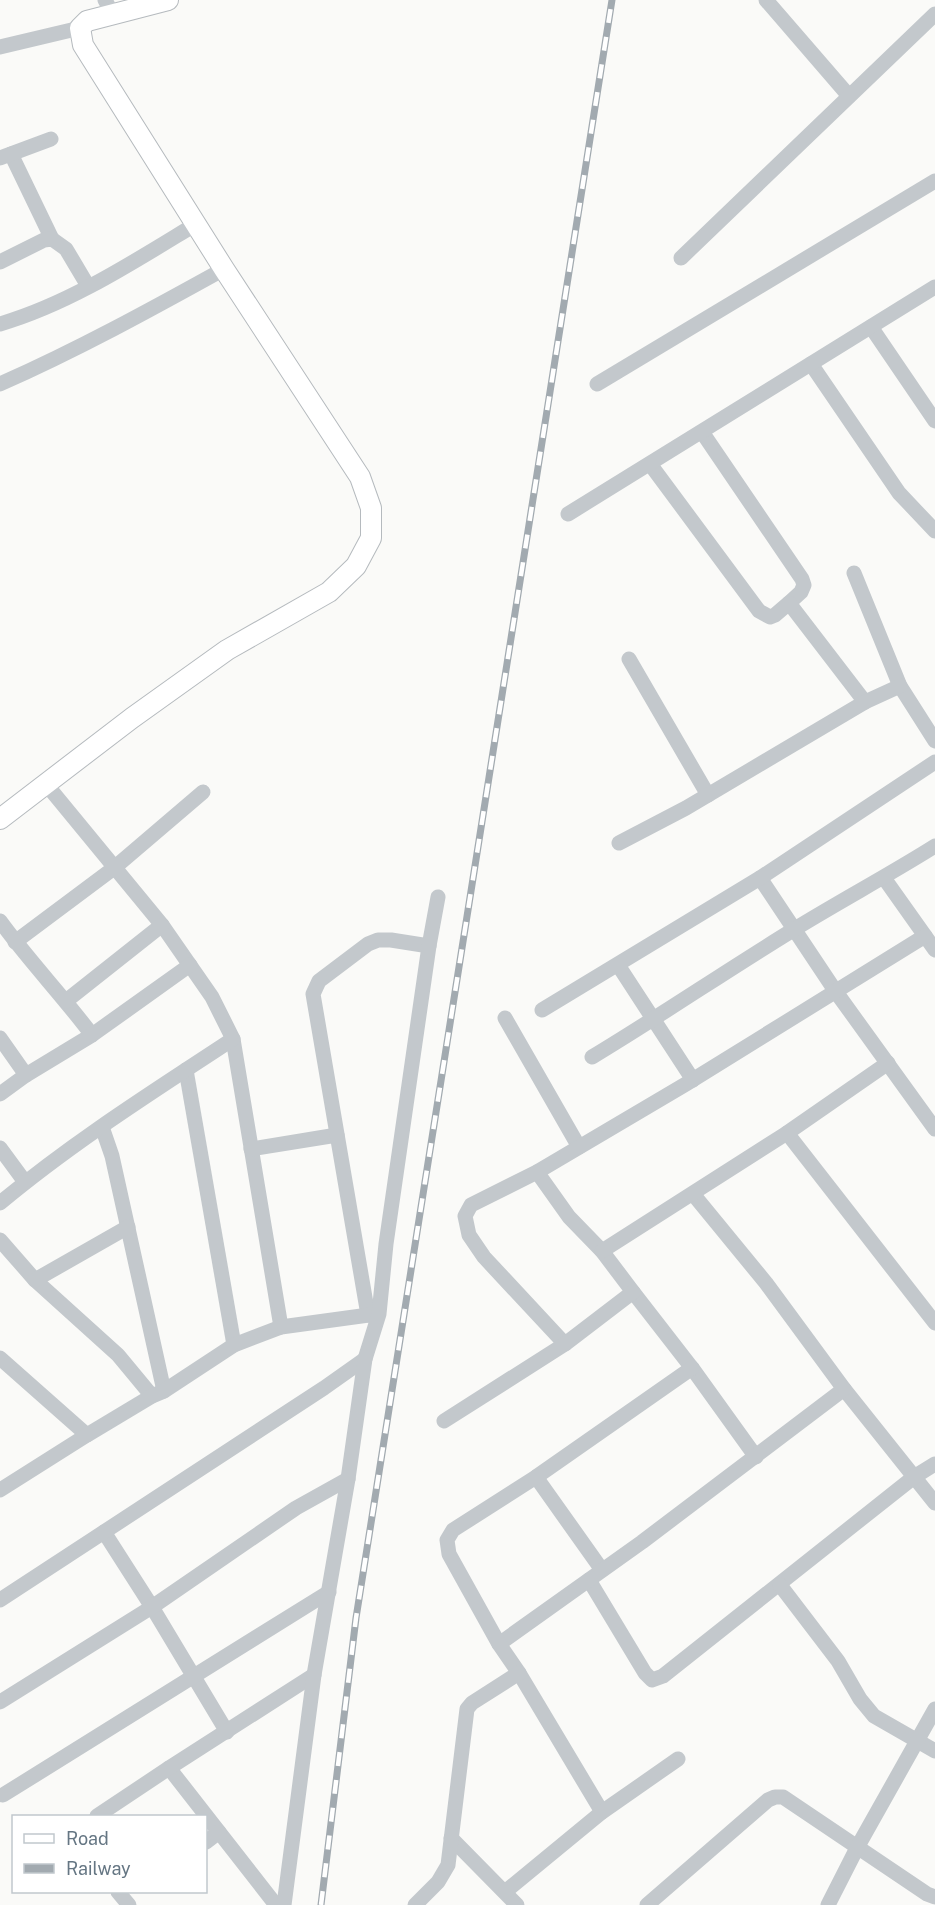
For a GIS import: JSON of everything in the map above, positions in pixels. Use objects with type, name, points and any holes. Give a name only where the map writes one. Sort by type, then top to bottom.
[{"type":"main road","points":[[0,819],[132,718],[226,650],[329,592],[356,566],[371,538],[372,508],[360,477],[224,269],[83,45],[80,28],[109,7],[168,0]]},
{"type":"street","points":[[766,0],[849,96]]},
{"type":"street","points":[[681,258],[935,14]]},
{"type":"street","points":[[0,47],[80,28]]},
{"type":"street","points":[[51,139],[5,156],[52,239],[66,249],[88,286]]},
{"type":"street","points":[[597,384],[935,181]]},
{"type":"street","points":[[0,324],[88,286],[123,268],[196,224]]},
{"type":"street","points":[[0,262],[44,240],[52,239]]},
{"type":"street","points":[[0,384],[58,358],[224,269]]},
{"type":"street","points":[[568,514],[870,327],[934,290]]},
{"type":"street","points":[[870,327],[935,421]]},
{"type":"street","points":[[811,364],[899,493],[935,531]]},
{"type":"street","points":[[650,465],[759,610],[770,617],[775,615],[801,592],[804,585],[802,579],[702,432]]},
{"type":"street","points":[[854,573],[900,686],[935,741]]},
{"type":"street","points":[[789,603],[866,702]]},
{"type":"street","points":[[629,659],[708,795]]},
{"type":"street","points":[[619,843],[708,795],[866,702],[900,686]]},
{"type":"street","points":[[542,1010],[760,878],[935,762]]},
{"type":"street","points":[[46,784],[162,925],[212,997],[233,1039],[281,1327]]},
{"type":"street","points":[[15,942],[114,868],[203,792]]},
{"type":"street","points":[[592,1057],[794,930],[935,846]]},
{"type":"street","points":[[760,878],[836,992],[888,1064],[932,1119]]},
{"type":"street","points":[[884,878],[935,950]]},
{"type":"street","points":[[275,1904],[388,1233],[429,945],[438,897]]},
{"type":"street","points":[[0,921],[92,1035]]},
{"type":"street","points":[[66,1001],[162,925]]},
{"type":"street","points":[[565,1344],[484,1257],[469,1235],[465,1216],[471,1205],[537,1172],[693,1080],[925,936]]},
{"type":"street","points":[[374,1314],[337,1136],[313,994],[319,981],[368,944],[378,940],[391,940],[429,945]]},
{"type":"street","points":[[0,1094],[26,1075],[92,1035],[190,965]]},
{"type":"street","points":[[618,965],[693,1080]]},
{"type":"street","points":[[505,1018],[579,1147]]},
{"type":"street","points":[[0,1038],[26,1075]]},
{"type":"street","points":[[0,1203],[25,1182],[102,1127],[233,1039]]},
{"type":"street","points":[[602,1251],[787,1133],[888,1064]]},
{"type":"street","points":[[186,1070],[234,1345]]},
{"type":"street","points":[[102,1127],[112,1156],[128,1227],[158,1393]]},
{"type":"street","points":[[787,1133],[935,1323]]},
{"type":"street","points":[[251,1149],[337,1136]]},
{"type":"street","points":[[0,1148],[25,1182]]},
{"type":"street","points":[[537,1172],[569,1217],[602,1251],[692,1368],[756,1457]]},
{"type":"street","points":[[693,1194],[766,1283],[844,1389],[935,1503]]},
{"type":"street","points":[[35,1280],[128,1227]]},
{"type":"street","points":[[0,1240],[35,1280],[158,1393]]},
{"type":"street","points":[[444,1421],[565,1344],[633,1292]]},
{"type":"street","points":[[1,1488],[234,1345],[281,1327],[374,1314]]},
{"type":"street","points":[[0,1358],[87,1435]]},
{"type":"street","points":[[0,1600],[365,1359]]},
{"type":"street","points":[[602,1812],[519,1673],[499,1644],[449,1554],[447,1540],[453,1530],[536,1477],[692,1368]]},
{"type":"street","points":[[499,1644],[756,1457],[844,1389]]},
{"type":"street","points":[[589,1580],[645,1673],[652,1680],[663,1676],[914,1477],[935,1464]]},
{"type":"street","points":[[536,1477],[602,1570]]},
{"type":"street","points":[[0,1702],[152,1607],[297,1508],[348,1479]]},
{"type":"street","points":[[104,1532],[152,1607],[226,1732]]},
{"type":"street","points":[[780,1585],[838,1661],[860,1699],[874,1716],[935,1751]]},
{"type":"street","points":[[3,1795],[329,1593]]},
{"type":"street","points":[[416,1905],[438,1882],[448,1864],[467,1709],[472,1703],[519,1673]]},
{"type":"street","points":[[98,1815],[314,1675]]},
{"type":"street","points":[[828,1905],[858,1846],[935,1709]]},
{"type":"street","points":[[506,1891],[602,1812],[678,1759]]},
{"type":"street","points":[[169,1768],[206,1815]]},
{"type":"street","points":[[647,1905],[768,1800],[775,1797],[783,1797],[927,1894],[935,1897]]},
{"type":"street","points":[[207,1817],[275,1904]]},
{"type":"street","points":[[207,1841],[219,1832]]},
{"type":"street","points":[[451,1838],[506,1891],[517,1905]]},
{"type":"railway","points":[[321,1905],[356,1618],[612,0]]}]
